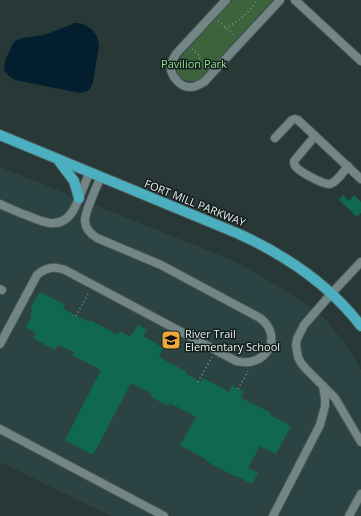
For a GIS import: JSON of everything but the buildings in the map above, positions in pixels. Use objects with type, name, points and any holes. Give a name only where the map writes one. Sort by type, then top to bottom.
[{"type":"main road","name":"FORT MILL PARKWAY","points":[[0,135],[263,245],[302,269],[317,281],[345,307],[361,326]]},
{"type":"main road","points":[[58,159],[74,181],[79,198]]},
{"type":"street","points":[[226,0],[172,60],[171,66],[173,76],[183,85],[193,87],[204,82],[280,0]]},
{"type":"street","points":[[295,0],[361,61]]},
{"type":"street","points":[[275,138],[292,120],[298,120],[361,179]]},
{"type":"street","points":[[315,136],[294,161],[294,165],[296,167],[325,184],[330,184],[334,182],[348,166]]},
{"type":"street","points":[[0,204],[43,222],[53,224],[62,222],[69,217],[74,209],[90,172]]},
{"type":"street","points":[[0,344],[36,277],[43,270],[54,267],[65,270],[240,362],[250,362],[260,359],[266,353],[271,342],[271,334],[267,325],[260,318],[161,265],[97,238],[89,232],[85,225],[85,216],[101,177]]},
{"type":"street","points":[[361,262],[304,325],[297,339],[296,346],[301,363],[335,398],[361,442]]},
{"type":"street","points":[[273,516],[320,425],[325,406],[323,386]]},
{"type":"street","points":[[0,429],[164,516]]},
{"type":"street","points":[[349,516],[361,494]]},
{"type":"path","points":[[225,28],[240,19],[257,0]]},
{"type":"path","points":[[218,21],[235,36]]},
{"type":"path","points":[[192,49],[199,55],[201,65],[205,69]]},
{"type":"path","points":[[76,316],[89,292]]},
{"type":"path","points":[[198,382],[212,356]]},
{"type":"path","points":[[238,388],[248,371]]},
{"type":"shaded area","points":[[75,23],[80,23],[92,30],[99,42],[92,85],[89,89],[80,93],[15,80],[7,74],[4,65],[15,41],[43,35]]},
{"type":"shaded area","name":"River Trail Elementary School","points":[[0,167],[234,261],[306,304],[325,319],[347,346],[361,370],[361,516],[111,516],[0,462]]},
{"type":"green space","name":"Pavilion Park","points":[[232,0],[273,0],[200,79],[190,81],[181,78],[177,71],[177,61]]},
{"type":"place","name":"River Trail Elementary School","points":[[171,340]]}]
